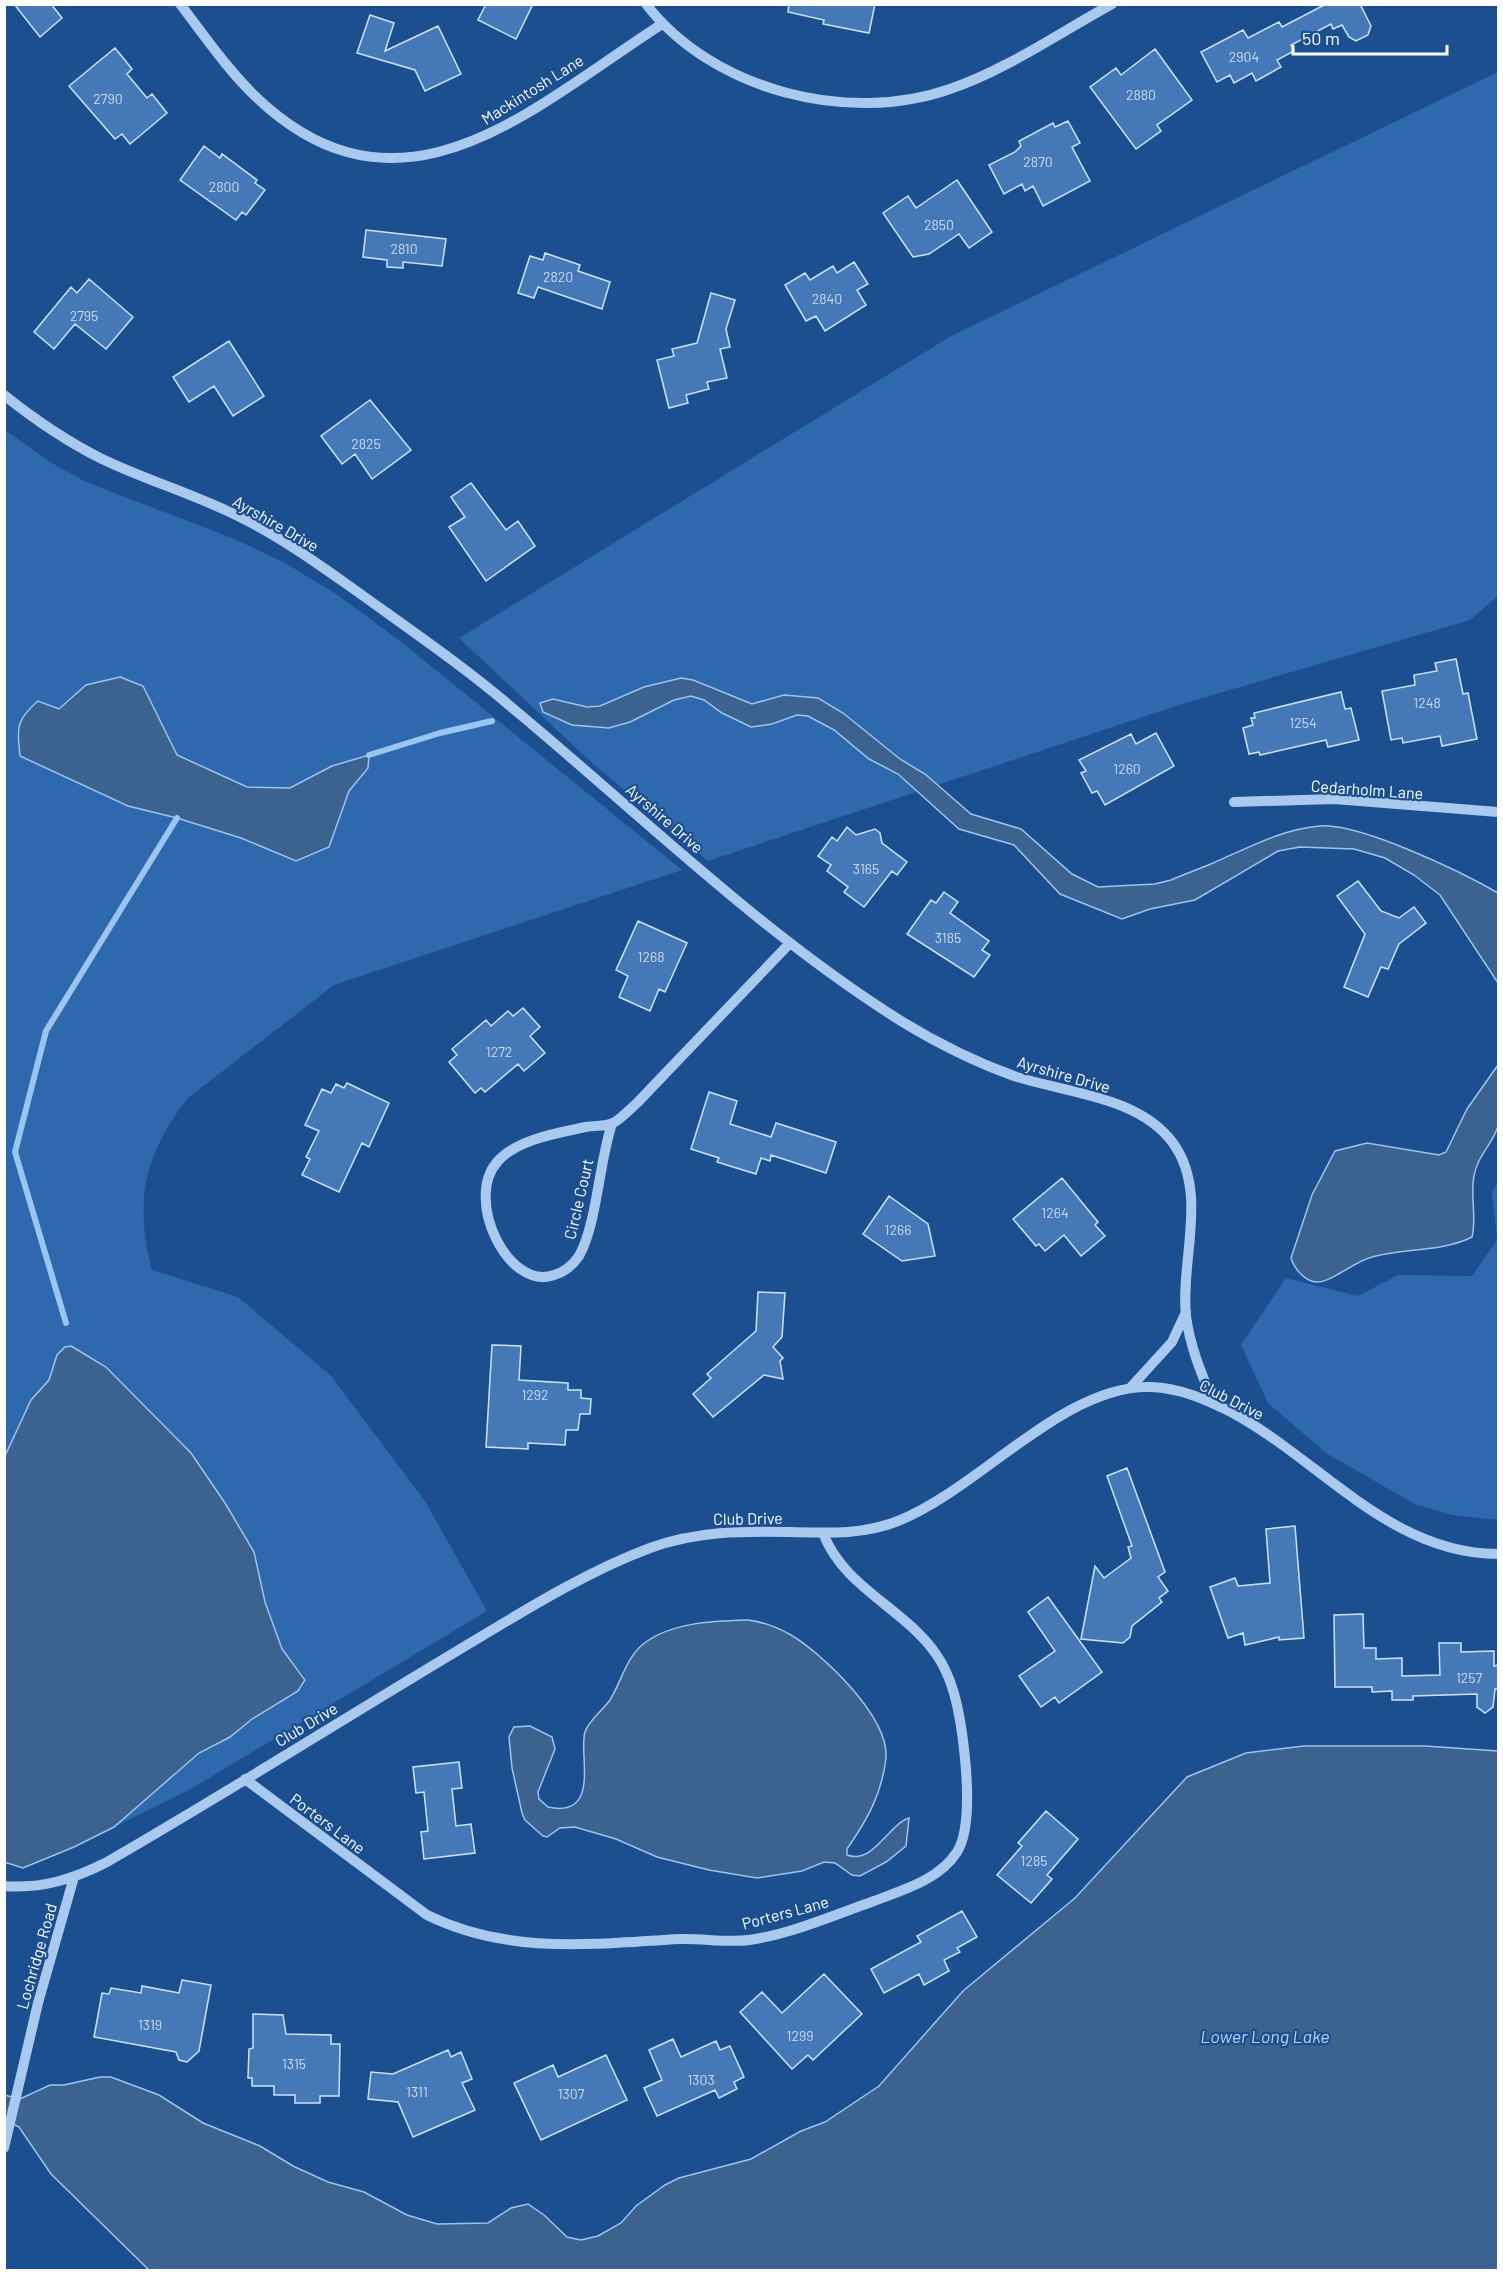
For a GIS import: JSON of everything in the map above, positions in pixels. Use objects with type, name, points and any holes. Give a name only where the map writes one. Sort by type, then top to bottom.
[{"type":"street","name":"Mackintosh Lane","points":[[180,4],[235,74],[276,114],[325,143],[360,154],[389,158],[440,153],[493,133],[540,105],[662,24]]},
{"type":"street","points":[[646,4],[662,24],[698,51],[760,84],[788,94],[849,103],[915,98],[963,84],[1112,4]]},
{"type":"street","name":"Ayrshire Drive","points":[[4,394],[68,441],[132,472],[241,517],[285,542],[352,588],[489,688],[790,943],[874,1003],[939,1043],[1014,1076],[1121,1106],[1154,1123],[1180,1154],[1191,1192],[1186,1312],[1191,1344],[1214,1404]]},
{"type":"street","name":"Cedarholm Lane","points":[[1234,802],[1335,799],[1498,812]]},
{"type":"street","points":[[612,1124],[637,1103],[790,943]]},
{"type":"street","name":"Circle Court","points":[[612,1124],[605,1144],[588,1229],[578,1257],[563,1272],[552,1276],[533,1277],[524,1272],[503,1249],[487,1217],[484,1187],[488,1175],[502,1157],[520,1146],[566,1132],[612,1124]]},
{"type":"street","name":"Ayrshire Drive","points":[[1131,1387],[1172,1342],[1186,1312]]},
{"type":"street","name":"Club Drive","points":[[4,1886],[33,1887],[74,1877],[126,1851],[475,1640],[591,1575],[650,1548],[692,1536],[731,1532],[823,1533],[879,1527],[917,1513],[975,1477],[1064,1414],[1102,1395],[1131,1387],[1173,1389],[1214,1404],[1265,1434],[1396,1527],[1450,1548],[1498,1554]]},
{"type":"street","name":"Porters Lane","points":[[245,1779],[427,1915],[450,1926],[511,1942],[564,1946],[682,1939],[750,1940],[836,1914],[917,1884],[948,1863],[962,1839],[966,1794],[965,1764],[955,1694],[937,1655],[924,1640],[852,1579],[836,1562],[823,1533]]},
{"type":"street","name":"Lochridge Road","points":[[4,2148],[38,2003],[74,1877]]},
{"type":"shaded area","points":[[1498,72],[1498,596],[1470,620],[1185,703],[708,861],[590,761],[459,638],[951,336]]},
{"type":"shaded area","points":[[5,430],[50,462],[86,482],[232,538],[285,563],[336,594],[400,641],[682,870],[334,985],[188,1098],[161,1139],[147,1180],[144,1200],[144,1222],[152,1270],[238,1297],[331,1376],[425,1501],[487,1611],[189,1790],[114,1827],[199,1753],[230,1737],[252,1719],[302,1688],[304,1676],[282,1649],[265,1602],[254,1552],[225,1503],[191,1453],[106,1366],[71,1346],[57,1355],[52,1376],[18,1426],[5,1456]]},
{"type":"shaded area","points":[[1498,1183],[1498,1520],[1452,1515],[1415,1504],[1326,1453],[1268,1403],[1241,1345],[1286,1278],[1358,1296],[1398,1275],[1472,1276],[1497,1240],[1492,1191]]},
{"type":"water","points":[[120,677],[143,686],[177,755],[247,787],[290,788],[332,766],[369,755],[368,768],[349,791],[329,847],[296,861],[241,838],[177,818],[128,806],[20,756],[18,738],[20,725],[25,714],[38,701],[59,709],[86,685]]},
{"type":"water","points":[[681,678],[693,680],[752,704],[784,695],[818,698],[843,713],[900,759],[925,774],[971,814],[1021,829],[1072,874],[1098,887],[1155,884],[1171,880],[1265,840],[1306,828],[1338,827],[1384,840],[1461,873],[1498,893],[1498,983],[1440,895],[1414,875],[1385,858],[1354,849],[1300,847],[1278,851],[1195,900],[1150,909],[1122,919],[1060,894],[1014,845],[959,829],[898,774],[869,759],[834,730],[808,716],[797,715],[772,724],[751,727],[722,713],[704,700],[691,696],[674,700],[630,722],[609,728],[572,725],[543,712],[540,703],[553,699],[587,707],[600,706],[644,687]]},
{"type":"water","points":[[1498,1065],[1499,1120],[1496,1132],[1478,1162],[1474,1176],[1472,1237],[1436,1248],[1397,1252],[1365,1259],[1323,1281],[1308,1280],[1301,1274],[1291,1258],[1312,1195],[1335,1151],[1367,1143],[1439,1155],[1446,1152],[1467,1109]]},
{"type":"water","points":[[71,1346],[106,1367],[191,1453],[225,1503],[254,1552],[265,1602],[282,1649],[305,1680],[298,1691],[252,1719],[230,1737],[199,1753],[114,1827],[74,1847],[23,1868],[4,1862],[5,1456],[31,1400],[49,1380],[57,1355],[65,1347]]},
{"type":"water","points":[[748,1620],[786,1632],[820,1656],[852,1688],[877,1724],[884,1742],[886,1758],[884,1771],[877,1795],[861,1828],[847,1849],[847,1855],[856,1857],[865,1854],[909,1818],[906,1846],[886,1862],[860,1876],[852,1875],[835,1863],[824,1862],[802,1871],[757,1878],[709,1870],[657,1857],[616,1839],[575,1827],[560,1828],[547,1837],[543,1836],[525,1820],[512,1768],[509,1737],[514,1727],[530,1726],[552,1737],[555,1749],[538,1792],[539,1799],[548,1807],[565,1808],[576,1803],[582,1794],[584,1782],[585,1732],[610,1700],[636,1651],[653,1637],[679,1627],[707,1622]]},
{"type":"water","name":"Lower Long Lake","points":[[1304,1746],[1425,1746],[1498,1751],[1498,2270],[149,2270],[51,2174],[19,2127],[5,2120],[4,2095],[20,2099],[50,2085],[64,2085],[100,2077],[111,2077],[159,2095],[203,2123],[260,2146],[293,2166],[328,2182],[364,2192],[407,2215],[437,2224],[488,2223],[511,2208],[528,2204],[544,2215],[567,2237],[581,2240],[598,2236],[621,2223],[636,2206],[665,2185],[679,2178],[751,2159],[801,2131],[825,2122],[879,2086],[963,1991],[1075,1898],[1187,1777],[1246,1753]]},
{"type":"building","points":[[14,4],[51,4],[62,18],[40,37]]},
{"type":"building","points":[[486,4],[533,4],[516,39],[478,20]]},
{"type":"building","points":[[789,4],[875,4],[869,33],[823,24],[824,20],[788,12]]},
{"type":"building","points":[[1326,4],[1360,4],[1371,26],[1368,35],[1356,41],[1349,37],[1342,25],[1333,29],[1331,24],[1291,45],[1294,51],[1277,60],[1281,67],[1256,81],[1252,73],[1234,83],[1230,75],[1217,82],[1201,52],[1243,30],[1248,38],[1279,22],[1282,27]]},
{"type":"building","points":[[370,15],[394,23],[385,51],[438,26],[461,74],[425,91],[415,70],[357,53]]},
{"type":"building","points":[[115,48],[132,69],[127,74],[147,98],[152,94],[167,113],[130,144],[122,134],[115,139],[69,86]]},
{"type":"building","points":[[1155,49],[1192,100],[1157,125],[1161,131],[1136,149],[1090,87],[1116,68],[1121,75]]},
{"type":"building","points":[[1068,121],[1080,143],[1072,147],[1090,181],[1043,206],[1033,186],[1025,191],[1022,184],[1004,194],[989,165],[1015,152],[1021,146],[1019,141],[1053,123],[1055,127]]},
{"type":"building","points":[[204,146],[220,158],[222,154],[257,180],[255,183],[265,190],[246,215],[242,212],[236,220],[180,180]]},
{"type":"building","points":[[957,180],[992,232],[969,248],[959,234],[929,254],[913,257],[883,213],[908,196],[916,208]]},
{"type":"building","points":[[366,230],[446,239],[442,266],[403,262],[403,268],[387,267],[387,260],[363,257]]},
{"type":"building","points":[[545,253],[580,265],[578,271],[610,282],[602,309],[538,287],[534,298],[518,293],[530,256],[543,260]]},
{"type":"building","points":[[854,262],[868,284],[857,290],[866,305],[825,331],[816,316],[806,321],[785,285],[805,273],[810,280],[833,266],[837,273]]},
{"type":"building","points":[[89,279],[133,317],[106,349],[75,324],[54,349],[34,332],[71,287],[77,293]]},
{"type":"building","points":[[711,293],[735,300],[726,329],[730,347],[720,349],[727,378],[707,382],[709,389],[686,395],[688,403],[669,408],[657,360],[674,356],[672,349],[697,343]]},
{"type":"building","points":[[229,341],[264,396],[233,416],[214,386],[189,402],[173,377]]},
{"type":"building","points":[[370,400],[411,450],[372,479],[355,454],[342,464],[321,436]]},
{"type":"building","points":[[471,483],[506,530],[518,521],[535,546],[486,581],[449,527],[465,517],[451,497]]},
{"type":"building","points":[[1456,659],[1463,694],[1468,693],[1477,739],[1442,746],[1440,736],[1403,743],[1402,738],[1391,740],[1382,691],[1415,685],[1414,675],[1437,671],[1435,663]]},
{"type":"building","points":[[1341,692],[1345,709],[1351,708],[1359,740],[1328,747],[1326,740],[1260,755],[1259,752],[1249,754],[1243,728],[1253,725],[1251,718],[1255,718],[1254,713]]},
{"type":"building","points":[[1156,733],[1174,766],[1105,805],[1097,791],[1092,793],[1081,773],[1086,771],[1079,760],[1131,734],[1136,744]]},
{"type":"building","points":[[847,827],[856,835],[875,829],[880,833],[882,843],[907,862],[897,875],[892,871],[864,907],[844,892],[848,887],[827,871],[831,865],[818,856],[832,837],[837,841]]},
{"type":"building","points":[[1358,881],[1381,911],[1399,918],[1414,907],[1426,923],[1399,944],[1388,969],[1381,967],[1368,997],[1344,987],[1365,934],[1337,896]]},
{"type":"building","points":[[944,892],[958,902],[950,913],[989,941],[982,950],[990,955],[974,977],[907,934],[931,900],[936,903]]},
{"type":"building","points":[[638,921],[687,943],[665,992],[659,989],[650,1011],[619,997],[628,976],[616,970]]},
{"type":"building","points":[[523,1008],[540,1027],[530,1036],[545,1053],[524,1071],[518,1064],[485,1092],[481,1088],[475,1093],[449,1062],[457,1055],[452,1049],[486,1020],[491,1026],[508,1011],[513,1016]]},
{"type":"building","points":[[347,1083],[389,1103],[369,1147],[362,1143],[339,1192],[302,1175],[310,1159],[306,1157],[319,1131],[305,1125],[322,1089],[331,1093],[336,1084],[344,1088]]},
{"type":"building","points":[[709,1092],[737,1101],[730,1124],[771,1137],[776,1123],[836,1142],[826,1173],[771,1155],[770,1161],[761,1158],[756,1174],[717,1162],[719,1158],[691,1149]]},
{"type":"building","points":[[1062,1178],[1098,1222],[1095,1225],[1105,1236],[1081,1256],[1064,1235],[1045,1251],[1039,1244],[1036,1246],[1013,1219]]},
{"type":"building","points":[[889,1196],[928,1224],[935,1256],[902,1261],[863,1234]]},
{"type":"building","points":[[758,1292],[785,1293],[782,1337],[773,1347],[783,1358],[780,1361],[783,1379],[764,1375],[713,1417],[693,1394],[711,1378],[707,1374],[756,1331]]},
{"type":"building","points":[[492,1345],[521,1346],[519,1380],[568,1383],[568,1390],[581,1390],[581,1398],[591,1399],[590,1414],[580,1414],[578,1430],[566,1430],[565,1445],[528,1443],[528,1449],[486,1447]]},
{"type":"building","points":[[1127,1468],[1165,1572],[1158,1577],[1168,1591],[1159,1598],[1162,1602],[1132,1626],[1130,1637],[1123,1643],[1081,1639],[1095,1566],[1104,1578],[1131,1558],[1128,1547],[1132,1546],[1107,1476]]},
{"type":"building","points":[[1295,1526],[1304,1638],[1279,1640],[1279,1637],[1245,1645],[1243,1633],[1228,1638],[1210,1587],[1235,1578],[1238,1586],[1270,1583],[1266,1529]]},
{"type":"building","points":[[1048,1597],[1102,1672],[1059,1703],[1055,1697],[1041,1707],[1019,1676],[1055,1651],[1028,1612]]},
{"type":"building","points":[[1363,1614],[1364,1648],[1376,1648],[1376,1659],[1402,1658],[1402,1676],[1440,1675],[1439,1643],[1461,1643],[1461,1652],[1494,1651],[1494,1666],[1498,1665],[1498,1689],[1495,1689],[1493,1707],[1485,1713],[1477,1707],[1477,1694],[1413,1696],[1413,1700],[1392,1700],[1392,1691],[1372,1692],[1372,1687],[1335,1687],[1334,1615]]},
{"type":"building","points":[[459,1762],[462,1788],[452,1789],[456,1826],[471,1824],[475,1853],[424,1859],[421,1832],[428,1831],[424,1792],[416,1793],[413,1767]]},
{"type":"building","points":[[1046,1811],[1078,1839],[1047,1875],[1052,1879],[1031,1903],[997,1875],[1022,1846],[1018,1843]]},
{"type":"building","points":[[962,1911],[977,1937],[957,1948],[960,1952],[944,1960],[949,1971],[924,1985],[919,1974],[884,1993],[871,1969],[921,1942],[917,1936]]},
{"type":"building","points":[[824,1974],[862,2014],[813,2060],[808,2055],[792,2069],[740,2012],[762,1992],[782,2013]]},
{"type":"building","points":[[182,1980],[211,1985],[199,2051],[187,2062],[179,2060],[176,2052],[94,2037],[102,1993],[109,1994],[111,1988],[141,1993],[142,1986],[179,1993]]},
{"type":"building","points":[[253,2014],[283,2015],[286,2034],[331,2035],[331,2044],[340,2044],[339,2096],[320,2096],[320,2103],[295,2103],[295,2095],[274,2095],[274,2086],[252,2086],[252,2078],[248,2078],[249,2049],[253,2048]]},
{"type":"building","points":[[673,2039],[681,2057],[716,2041],[720,2050],[730,2046],[744,2077],[734,2082],[737,2089],[719,2098],[715,2090],[657,2116],[644,2088],[662,2080],[649,2050]]},
{"type":"building","points":[[448,2050],[451,2057],[461,2052],[472,2079],[462,2083],[475,2110],[413,2137],[398,2102],[368,2099],[371,2072],[393,2074]]},
{"type":"building","points":[[606,2055],[627,2100],[541,2140],[514,2083],[553,2065],[558,2077]]},
{"type":"waterway","points":[[369,755],[440,733],[492,721]]},
{"type":"waterway","points":[[66,1323],[15,1152],[46,1031],[177,818]]}]
